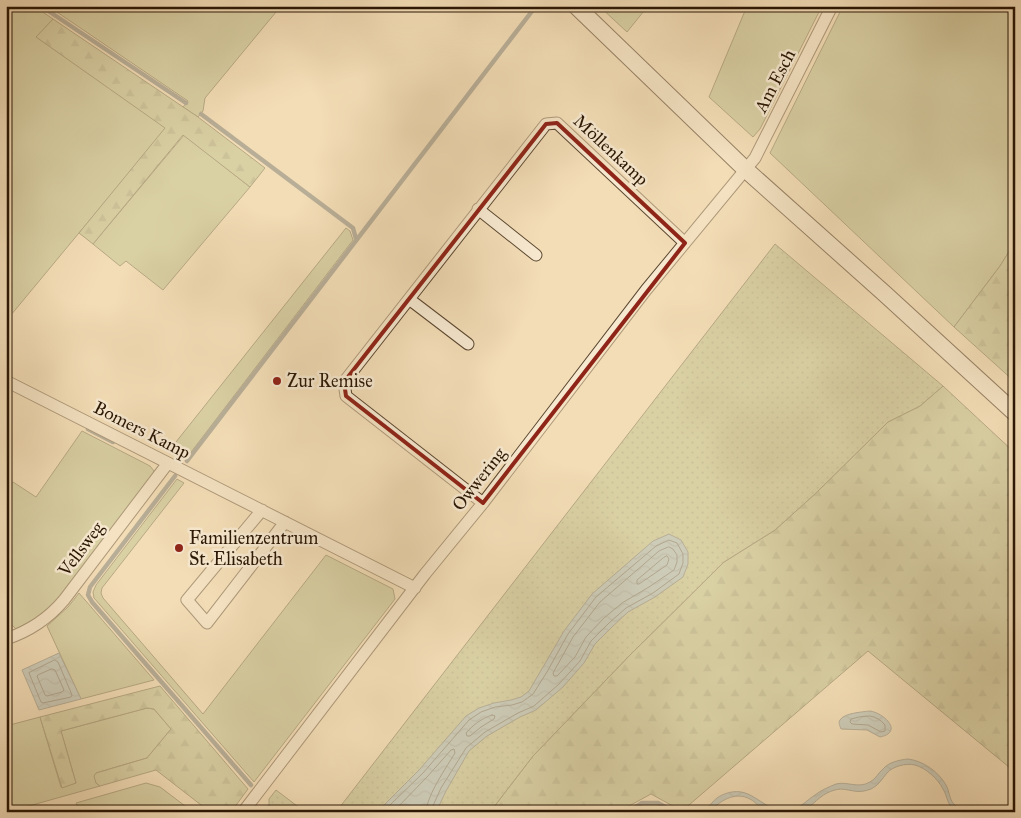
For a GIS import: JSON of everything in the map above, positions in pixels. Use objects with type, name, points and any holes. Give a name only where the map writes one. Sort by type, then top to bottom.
[{"type":"street","points":[[576,6],[745,169],[1015,413]]},
{"type":"street","name":"Am Esch","points":[[745,169],[755,158],[832,6]]},
{"type":"street","name":"Möllenkamp","points":[[482,503],[346,396],[344,382],[478,209],[546,124],[556,123],[684,243]]},
{"type":"street","name":"Owwering","points":[[243,812],[646,290],[745,169]]},
{"type":"street","points":[[478,209],[536,255]]},
{"type":"street","points":[[409,299],[468,344]]},
{"type":"street","name":"Bomers Kamp","points":[[6,381],[415,588]]},
{"type":"street","name":"Vellsweg","points":[[6,639],[52,614],[168,463]]},
{"type":"street","points":[[262,510],[187,600],[207,623],[285,522]]},
{"type":"highlighted area","points":[[557,123],[685,243],[483,503],[346,396],[344,382],[546,124]]},
{"type":"green space","points":[[6,6],[34,6],[53,19],[37,37],[166,128],[6,321]]},
{"type":"green space","points":[[48,6],[281,6],[205,98],[203,111],[198,117],[183,107],[188,101]]},
{"type":"green space","points":[[599,6],[648,6],[627,32]]},
{"type":"green space","points":[[747,6],[822,6],[760,129],[753,137],[709,97]]},
{"type":"green space","points":[[843,6],[1015,6],[1015,242],[1000,266],[954,327],[770,153]]},
{"type":"green space","points":[[53,19],[198,117],[265,168],[250,187],[183,135],[93,244],[79,233],[165,128],[36,37]]},
{"type":"green space","points":[[184,135],[250,187],[163,290],[126,261],[120,266],[93,244]]},
{"type":"green space","points":[[346,228],[350,231],[353,240],[185,460],[168,452]]},
{"type":"green space","points":[[1015,242],[1015,285],[1013,287],[1015,288],[1015,382],[954,327],[1000,266]]},
{"type":"green space","points":[[775,244],[943,386],[920,406],[888,422],[816,493],[775,530],[724,562],[630,655],[533,756],[490,812],[336,812]]},
{"type":"green space","points":[[943,386],[1015,453],[1015,772],[868,651],[682,811],[651,794],[618,812],[490,812],[533,756],[630,655],[724,562],[775,530],[816,493],[888,422],[920,406]]},
{"type":"green space","points":[[82,431],[150,466],[154,471],[153,478],[59,599],[40,616],[16,629],[6,619],[6,491],[13,482],[36,497]]},
{"type":"green space","points":[[177,479],[184,483],[102,588],[101,593],[103,598],[203,714],[326,555],[393,589],[395,599],[254,782],[94,598],[93,592],[96,585]]},
{"type":"green space","points":[[79,593],[154,680],[81,699],[47,626],[68,607]]},
{"type":"green space","points":[[160,686],[248,789],[231,812],[210,812],[156,770],[100,786],[96,783],[94,776],[96,773],[147,758],[171,729],[154,709],[147,708],[61,731],[76,783],[62,788],[40,717]]},
{"type":"green space","points":[[147,708],[154,709],[171,729],[147,758],[96,773],[96,783],[100,786],[11,811],[6,796],[6,726],[40,717],[61,787],[76,783],[61,731]]},
{"type":"green space","points":[[146,783],[160,787],[193,812],[81,812],[76,803]]},
{"type":"green space","points":[[276,790],[305,812],[266,812],[269,808],[269,799]]},
{"type":"water","points":[[669,534],[681,540],[688,552],[688,564],[683,577],[655,597],[628,612],[595,644],[584,663],[563,687],[536,710],[487,736],[469,751],[436,812],[379,812],[466,716],[479,708],[521,697],[529,691],[564,631],[592,594],[653,541]]},
{"type":"water","points":[[59,653],[81,699],[39,710],[22,670]]},
{"type":"water","points":[[870,711],[881,715],[889,723],[891,731],[887,735],[880,737],[867,730],[841,729],[839,722],[845,716]]},
{"type":"water","points":[[908,759],[925,764],[939,775],[946,785],[952,802],[956,806],[983,812],[957,811],[949,804],[945,792],[935,778],[919,766],[908,764],[896,767],[890,771],[871,789],[859,791],[834,790],[823,795],[806,809],[799,812],[768,812],[750,799],[739,796],[728,798],[710,812],[700,812],[718,797],[732,792],[748,794],[775,809],[793,809],[836,784],[866,784],[888,765]]},
{"type":"waterway","points":[[41,6],[186,103]]},
{"type":"waterway","points":[[187,461],[536,6]]},
{"type":"waterway","points":[[201,114],[353,228],[356,239]]},
{"type":"waterway","points":[[88,429],[113,442]]},
{"type":"waterway","points":[[175,476],[90,587],[88,595],[92,602],[251,785]]},
{"type":"waterway","points":[[628,812],[642,803],[658,803],[674,812]]},
{"type":"waterway","points":[[269,807],[274,812]]},
{"type":"place","name":"Zur Remise","points":[[277,381]]},
{"type":"place","name":"Familienzentrum St. Elisabeth","points":[[179,548]]}]
